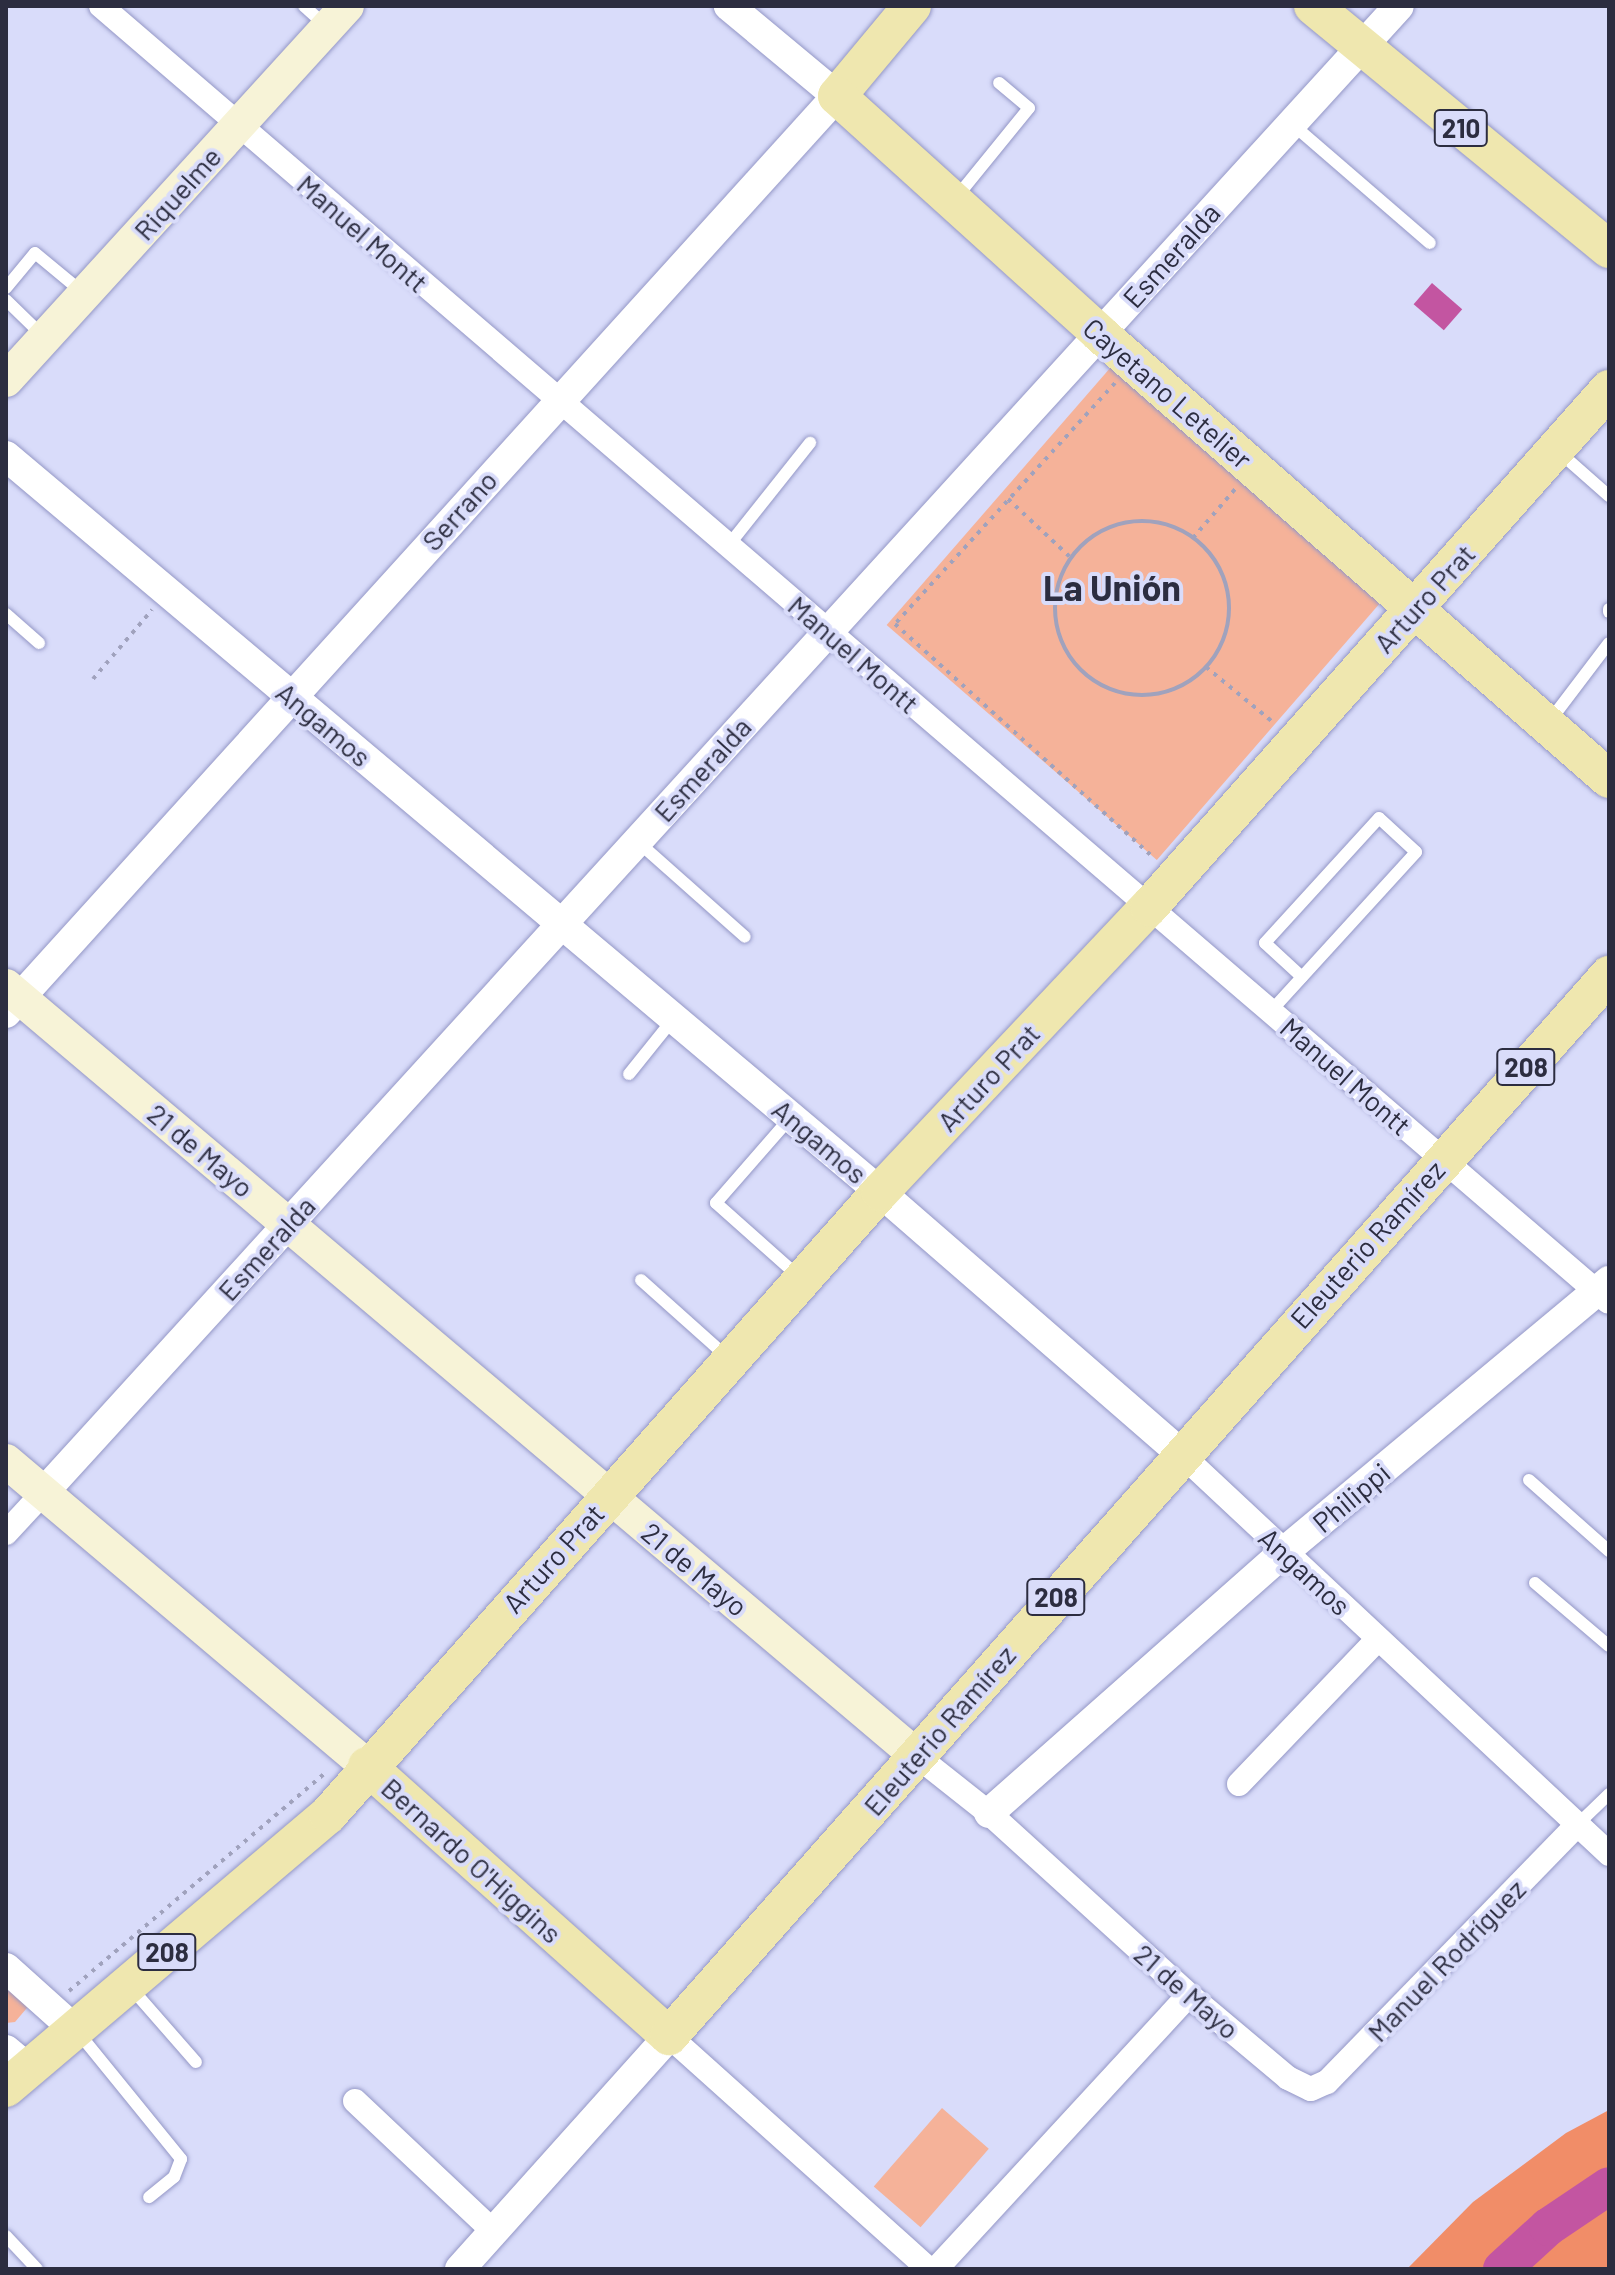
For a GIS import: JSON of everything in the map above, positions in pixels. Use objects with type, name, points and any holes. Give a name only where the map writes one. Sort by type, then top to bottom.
[{"type":"main road","name":"Serrano","points":[[837,96],[912,6]]},
{"type":"main road","name":"210","points":[[1313,6],[1609,249]]},
{"type":"main road","name":"Riquelme","points":[[6,380],[238,125],[326,13]]},
{"type":"main road","name":"Cayetano Letelier","points":[[837,96],[1100,334],[1609,779]]},
{"type":"main road","name":"Arturo Prat","points":[[12,2065],[61,2018],[361,1762],[609,1495],[880,1192],[1149,907],[1609,389]]},
{"type":"main road","name":"Eleuterio Ramírez","points":[[669,2036],[1442,1159],[1608,979]]},
{"type":"main road","name":"21 de Mayo","points":[[11,999],[288,1224],[917,1756]]},
{"type":"main road","name":"Bernardo O'Higgins","points":[[6,1461],[361,1762],[669,2036]]},
{"type":"main road","name":"Arturo Prat","points":[[61,2018],[129,1984],[328,1815],[361,1762]]},
{"type":"street","name":"Manuel Montt","points":[[101,6],[1442,1159],[1605,1291]]},
{"type":"street","name":"Cayetano Letelier","points":[[729,6],[837,96]]},
{"type":"street","name":"Esmeralda","points":[[6,1533],[1399,6]]},
{"type":"street","name":"Serrano","points":[[11,999],[837,96]]},
{"type":"street","name":"Angamos","points":[[6,456],[880,1192],[1181,1454],[1609,1854]]},
{"type":"street","name":"Philippi","points":[[989,1813],[1285,1551],[1605,1291]]},
{"type":"street","points":[[1239,1784],[1378,1639]]},
{"type":"street","name":"21 de Mayo","points":[[917,1756],[989,1813],[1189,1995],[1288,2078],[1311,2089]]},
{"type":"street","name":"Manuel Rodríguez","points":[[1311,2089],[1327,2082],[1577,1825]]},
{"type":"street","points":[[6,1968],[61,2018]]},
{"type":"street","points":[[936,2269],[1189,1995]]},
{"type":"street","name":"Eleuterio Ramírez","points":[[460,2269],[669,2036]]},
{"type":"street","name":"Bernardo O'Higgins","points":[[669,2036],[929,2269]]},
{"type":"street","points":[[355,2101],[493,2231]]},
{"type":"lane","points":[[953,201],[1029,108],[999,83]]},
{"type":"lane","points":[[1292,124],[1430,243]]},
{"type":"lane","points":[[6,288],[35,253],[85,294]]},
{"type":"lane","points":[[6,300],[44,338]]},
{"type":"lane","points":[[728,546],[810,443]]},
{"type":"lane","points":[[1556,449],[1609,496]]},
{"type":"lane","points":[[6,614],[39,643]]},
{"type":"lane","points":[[1547,725],[1609,643]]},
{"type":"lane","points":[[1271,1011],[1416,852],[1379,818],[1265,943],[1302,977]]},
{"type":"lane","points":[[637,841],[745,937]]},
{"type":"lane","points":[[629,1074],[674,1018]]},
{"type":"lane","points":[[791,1117],[716,1203],[801,1279]]},
{"type":"lane","points":[[641,1280],[730,1359]]},
{"type":"lane","points":[[1529,1480],[1609,1551]]},
{"type":"lane","points":[[1535,1583],[1609,1646]]},
{"type":"lane","points":[[1577,1825],[1609,1794]]},
{"type":"lane","points":[[129,1984],[196,2062]]},
{"type":"lane","points":[[61,2018],[181,2159],[174,2177],[149,2197]]},
{"type":"lane","points":[[6,2236],[37,2269]]},
{"type":"path","points":[[1116,382],[895,624],[1161,864]]},
{"type":"path","points":[[1193,538],[1246,477]]},
{"type":"path","points":[[1008,499],[1070,557]]},
{"type":"path","points":[[1158,523],[1193,538],[1221,573],[1229,605],[1225,634],[1206,667],[1179,687],[1147,695],[1125,693],[1087,676],[1067,651],[1055,621],[1060,577],[1070,557],[1100,531],[1119,524],[1158,523]]},
{"type":"path","points":[[93,679],[153,607]]},
{"type":"path","points":[[1206,667],[1279,727]]},
{"type":"path","points":[[61,2018],[315,1778],[361,1762]]},
{"type":"shaded area","points":[[1432,283],[1462,309],[1444,330],[1414,304]]},
{"type":"shaded area","points":[[1111,367],[1381,602],[1157,860],[887,625]]},
{"type":"shaded area","points":[[6,1977],[32,2002],[15,2022],[6,2023]]},
{"type":"shaded area","points":[[942,2108],[989,2149],[921,2227],[874,2186]]},
{"type":"shaded area","points":[[1609,2110],[1609,2269],[1407,2269],[1473,2202],[1566,2133]]},
{"type":"waterway","points":[[1502,2269],[1548,2227],[1609,2186]]},
{"type":"district","name":"La Unión","points":[[1112,587]]}]
